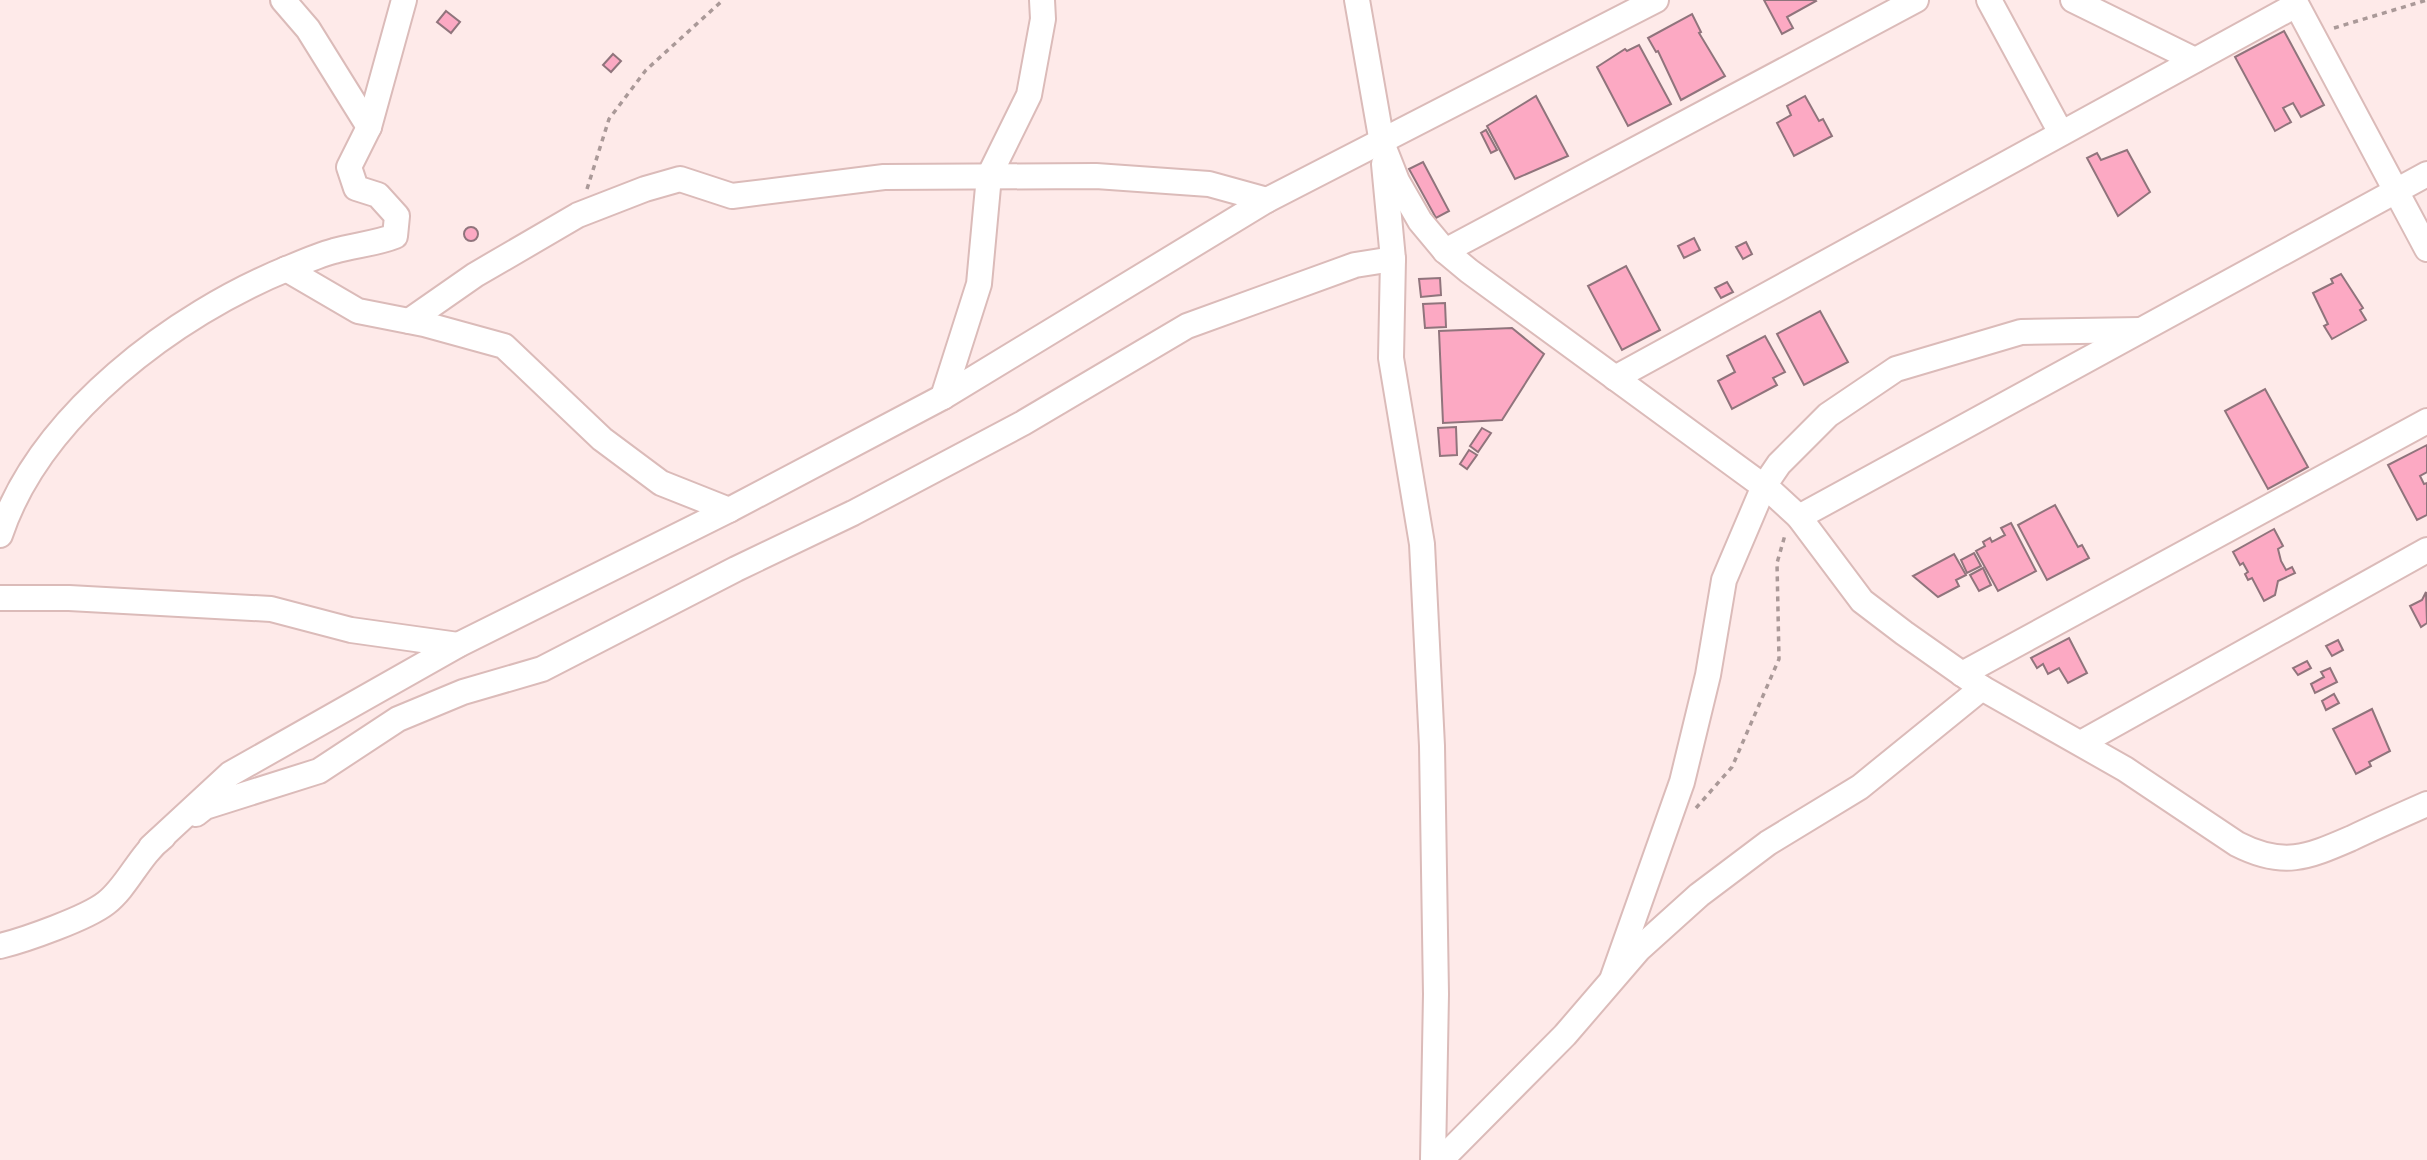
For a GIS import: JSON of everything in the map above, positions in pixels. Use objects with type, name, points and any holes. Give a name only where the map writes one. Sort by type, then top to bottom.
[{"type":"street","points":[[283,0],[308,29],[369,127]]},
{"type":"street","points":[[0,535],[6,517],[55,435],[133,359],[212,303],[335,250],[374,244],[395,236],[397,216],[378,195],[356,188],[349,167],[369,127],[404,0]]},
{"type":"street","points":[[943,397],[979,284],[989,176],[1028,95],[1043,19],[1042,0]]},
{"type":"street","points":[[1357,0],[1381,143],[1393,259],[1391,358],[1422,544],[1432,746],[1436,995],[1433,1160]]},
{"type":"street","points":[[0,946],[26,939],[107,903],[151,847],[229,774],[458,645],[729,510],[943,397],[1267,200],[1656,0]]},
{"type":"street","points":[[1445,251],[1916,0]]},
{"type":"street","points":[[1989,0],[2061,133]]},
{"type":"street","points":[[2073,0],[2195,60]]},
{"type":"street","points":[[1615,378],[2195,60],[2295,2],[2427,249]]},
{"type":"street","points":[[1381,143],[1408,202],[1445,251],[1764,486],[1795,513],[1862,601],[1972,681],[2081,743],[2237,844],[2275,858],[2317,854],[2427,804]]},
{"type":"street","points":[[1795,513],[2141,330],[2427,174]]},
{"type":"street","points":[[409,321],[475,275],[578,215],[645,189],[680,180],[732,196],[884,177],[1096,176],[1209,184],[1267,200]]},
{"type":"street","points":[[151,847],[205,807],[319,771],[398,719],[463,692],[542,669],[736,569],[853,513],[1023,423],[1187,326],[1355,265],[1393,259]]},
{"type":"street","points":[[286,269],[358,311],[409,321],[504,346],[602,439],[661,483],[729,510]]},
{"type":"street","points":[[1613,976],[1682,782],[1708,675],[1724,580],[1764,486],[1779,464],[1828,415],[1895,369],[2021,332],[2141,330]]},
{"type":"street","points":[[1441,1160],[1565,1035],[1613,976],[1699,895],[1768,844],[1860,787],[1972,681],[2427,421]]},
{"type":"street","points":[[2081,743],[2427,550]]},
{"type":"street","points":[[0,598],[69,598],[271,609],[351,630],[458,645]]},
{"type":"path","points":[[578,215],[609,119],[646,70],[723,0]]},
{"type":"path","points":[[2312,35],[2424,0]]},
{"type":"path","points":[[1695,810],[1732,767],[1779,659],[1777,562],[1795,513]]},
{"type":"building","points":[[1764,0],[1816,1],[1787,17],[1793,28],[1782,34]]},
{"type":"building","points":[[446,11],[460,22],[451,33],[437,22]]},
{"type":"building","points":[[1692,14],[1701,32],[1699,33],[1725,76],[1681,100],[1658,51],[1656,52],[1648,38]]},
{"type":"building","points":[[2284,31],[2324,105],[2301,117],[2293,103],[2283,108],[2291,122],[2275,131],[2235,57]]},
{"type":"building","points":[[1639,45],[1671,104],[1628,126],[1597,67],[1625,49],[1627,51]]},
{"type":"building","points":[[613,54],[621,61],[611,72],[603,65]]},
{"type":"building","points":[[1536,96],[1568,156],[1515,179],[1487,126]]},
{"type":"building","points":[[1805,96],[1819,121],[1823,119],[1832,136],[1794,156],[1777,123],[1791,115],[1787,106]]},
{"type":"building","points":[[1486,130],[1497,150],[1491,153],[1481,133]]},
{"type":"building","points":[[2127,150],[2150,192],[2118,216],[2087,158],[2097,153],[2101,160]]},
{"type":"building","points":[[1423,162],[1449,211],[1436,218],[1409,169]]},
{"type":"building","points":[[468,227],[474,227],[478,234],[474,241],[468,241],[464,237],[464,231]]},
{"type":"building","points":[[1694,238],[1700,250],[1684,258],[1678,246]]},
{"type":"building","points":[[1746,242],[1752,254],[1743,259],[1736,247]]},
{"type":"building","points":[[1626,266],[1660,330],[1622,350],[1588,286]]},
{"type":"building","points":[[2341,274],[2363,308],[2360,310],[2366,320],[2332,339],[2324,326],[2328,324],[2313,293],[2333,283],[2331,279]]},
{"type":"building","points":[[1440,278],[1441,295],[1421,297],[1419,279]]},
{"type":"building","points":[[1727,282],[1733,292],[1721,298],[1715,288]]},
{"type":"building","points":[[1445,303],[1446,327],[1425,328],[1423,304]]},
{"type":"building","points":[[1820,311],[1848,362],[1804,385],[1777,334]]},
{"type":"building","points":[[1512,328],[1544,354],[1502,420],[1443,423],[1439,331]]},
{"type":"building","points":[[1765,336],[1785,372],[1773,378],[1777,385],[1732,409],[1718,381],[1735,372],[1727,356]]},
{"type":"building","points":[[2265,389],[2308,467],[2268,489],[2225,411]]},
{"type":"building","points":[[1456,427],[1457,455],[1440,456],[1438,428]]},
{"type":"building","points":[[1482,428],[1491,433],[1478,452],[1470,446]]},
{"type":"building","points":[[2427,445],[2427,472],[2420,476],[2424,484],[2427,483],[2427,515],[2417,520],[2388,465]]},
{"type":"building","points":[[1469,450],[1477,455],[1467,469],[1460,464]]},
{"type":"building","points":[[2055,505],[2078,547],[2082,545],[2089,558],[2047,580],[2018,525]]},
{"type":"building","points":[[2011,523],[2036,571],[1998,591],[1976,551],[1985,546],[1983,542],[1990,538],[1992,542],[2005,535],[2001,528]]},
{"type":"building","points":[[2274,529],[2283,546],[2278,549],[2281,561],[2286,570],[2292,567],[2295,573],[2278,581],[2275,595],[2264,601],[2252,578],[2248,580],[2245,574],[2248,572],[2243,563],[2240,565],[2233,552]]},
{"type":"building","points":[[1974,553],[1981,566],[1967,573],[1961,560]]},
{"type":"building","points":[[1954,554],[1966,575],[1956,580],[1959,586],[1938,597],[1913,576]]},
{"type":"building","points":[[1983,568],[1991,585],[1979,591],[1970,575]]},
{"type":"building","points":[[2426,592],[2427,623],[2421,627],[2410,606],[2422,600]]},
{"type":"building","points":[[2069,638],[2087,673],[2068,683],[2059,668],[2048,674],[2043,664],[2037,668],[2031,658]]},
{"type":"building","points":[[2338,640],[2343,650],[2332,656],[2326,646]]},
{"type":"building","points":[[2307,661],[2311,668],[2298,675],[2293,668]]},
{"type":"building","points":[[2330,668],[2337,682],[2315,693],[2311,684],[2324,677],[2321,672]]},
{"type":"building","points":[[2334,694],[2339,703],[2326,710],[2322,701]]},
{"type":"building","points":[[2372,709],[2390,751],[2369,762],[2371,766],[2356,774],[2333,729]]}]
